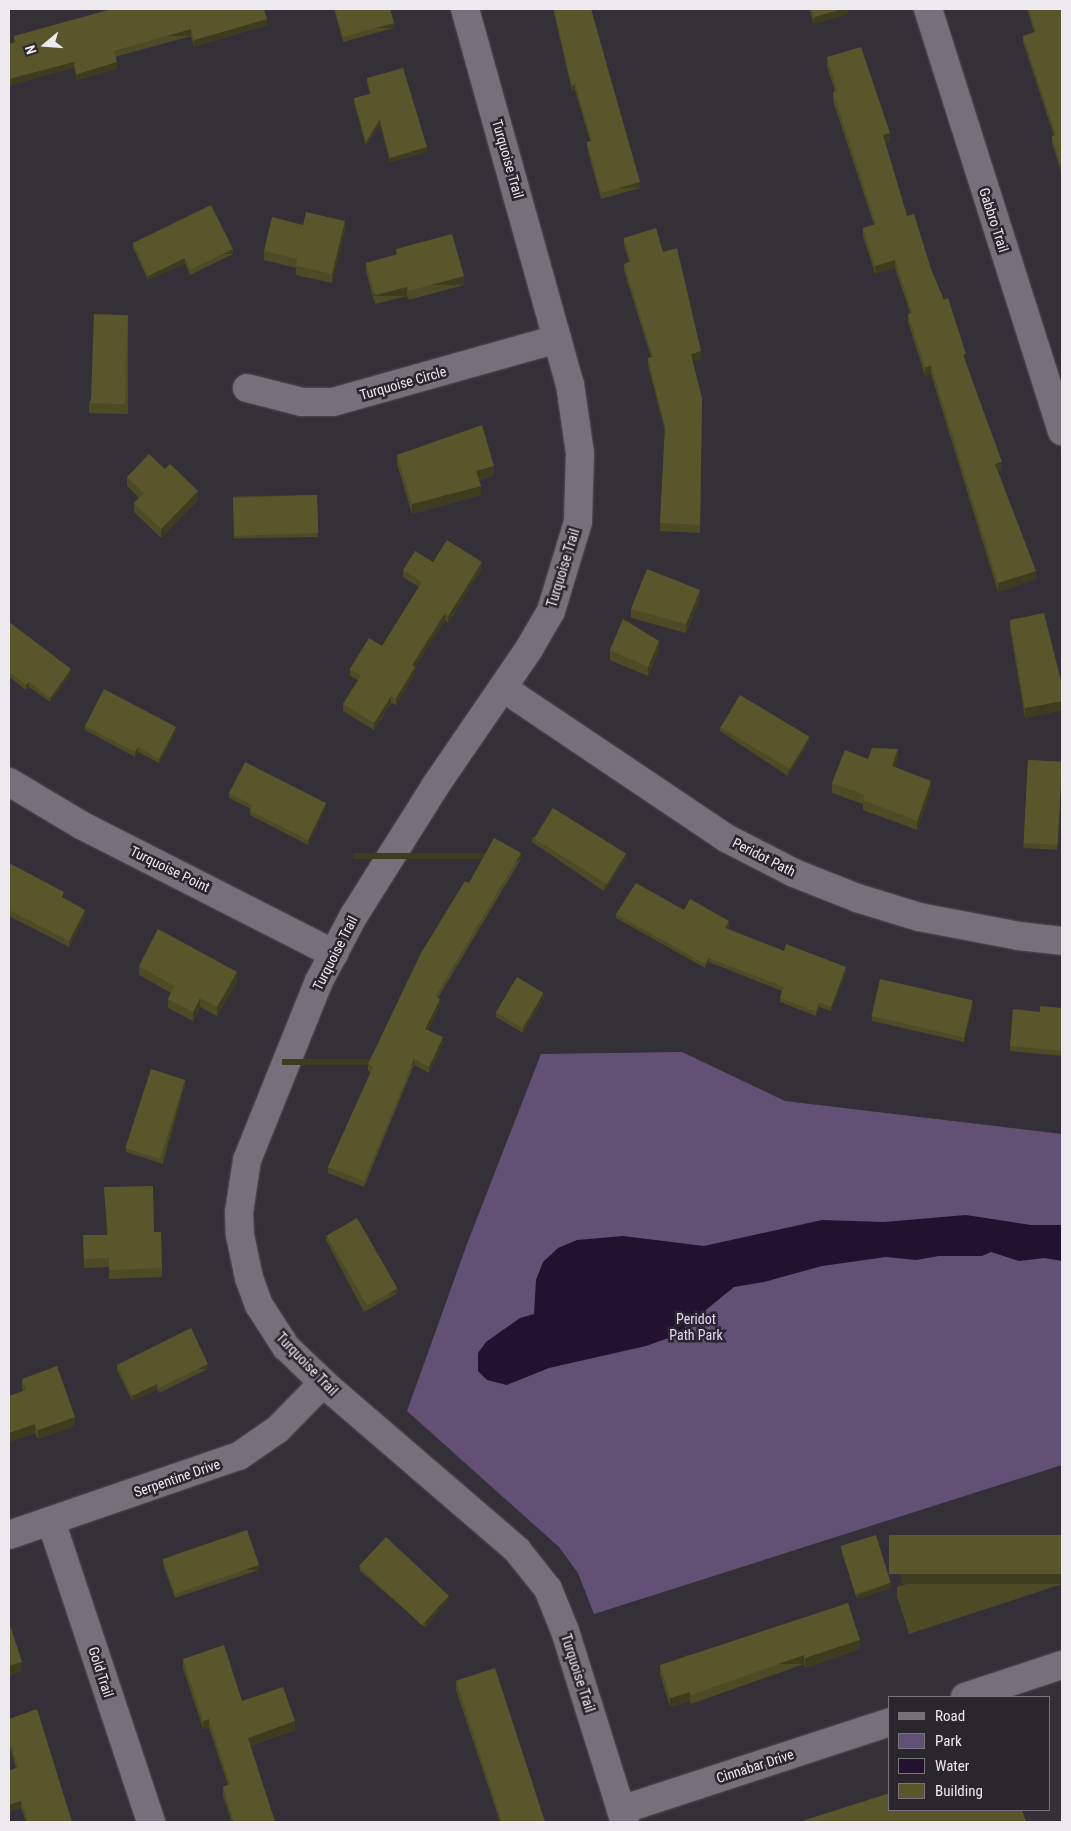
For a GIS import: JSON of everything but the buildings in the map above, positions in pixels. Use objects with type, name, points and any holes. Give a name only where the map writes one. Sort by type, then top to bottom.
[{"type":"street","name":"Turquoise Trail","points":[[465,9],[570,384],[580,453],[578,522],[550,611],[502,688],[399,844],[334,954],[257,1128],[247,1160],[239,1212],[243,1256],[259,1305],[286,1347],[323,1383],[511,1545],[536,1572],[548,1590],[565,1631],[623,1816]]},
{"type":"street","name":"Gabbro Trail","points":[[928,9],[1062,431]]},
{"type":"street","name":"Turquoise Circle","points":[[247,388],[302,402],[333,402],[557,338]]},
{"type":"street","name":"Peridot Path","points":[[502,688],[726,838],[794,873],[857,898],[919,917],[1062,941]]},
{"type":"street","name":"Turquoise Point","points":[[9,782],[81,825],[334,954]]},
{"type":"street","name":"Serpentine Drive","points":[[9,1535],[239,1456],[278,1428],[323,1383]]},
{"type":"street","name":"Gold Trail","points":[[51,1521],[151,1822]]},
{"type":"street","points":[[968,1696],[1062,1666]]},
{"type":"street","name":"Cinnabar Drive","points":[[623,1816],[888,1723]]},
{"type":"green space","name":"Peridot Path Park","points":[[682,1052],[785,1101],[1062,1134],[1062,1465],[594,1614],[578,1573],[559,1547],[407,1411],[467,1244],[541,1054]]},
{"type":"water","points":[[966,1215],[1031,1225],[1062,1225],[1062,1261],[1044,1258],[1019,1261],[991,1252],[982,1256],[939,1256],[916,1260],[886,1257],[822,1266],[764,1282],[734,1287],[674,1336],[646,1346],[549,1368],[507,1385],[487,1380],[478,1371],[478,1353],[486,1342],[520,1318],[534,1314],[536,1280],[543,1262],[558,1248],[577,1240],[623,1236],[704,1246],[822,1220],[884,1222]]}]
